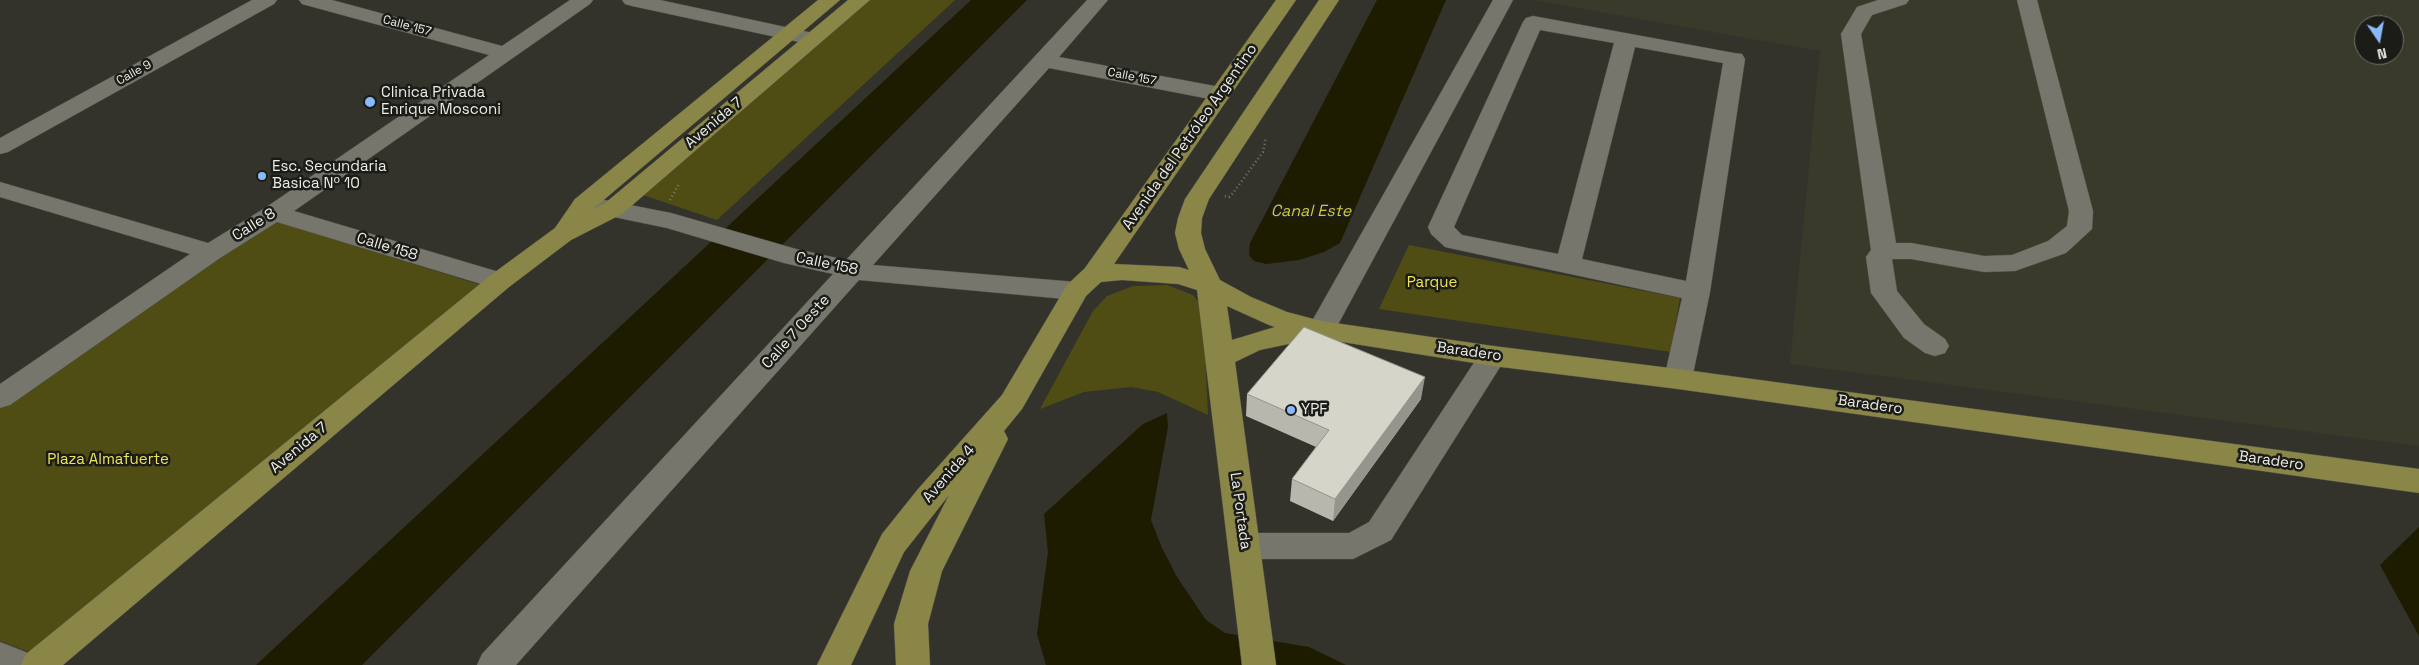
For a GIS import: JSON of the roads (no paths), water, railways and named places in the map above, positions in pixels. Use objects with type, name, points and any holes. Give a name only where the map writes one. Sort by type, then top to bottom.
[{"type":"main road","name":"Avenida 7","points":[[562,234],[584,204],[830,0]]},
{"type":"main road","name":"Avenida 7","points":[[38,665],[500,281],[562,234],[613,209],[860,0]]},
{"type":"main road","name":"Avenida del Petróleo Argentino","points":[[1085,283],[1286,0]]},
{"type":"main road","points":[[1209,285],[1192,248],[1188,233],[1190,218],[1198,199],[1329,0]]},
{"type":"main road","name":"Baradero","points":[[1085,283],[1122,272],[1179,276],[1209,285],[1242,303],[1280,319],[1321,330],[1493,356],[1678,379],[2419,481]]},
{"type":"main road","name":"Avenida 4","points":[[834,665],[877,572],[893,543],[929,497],[1012,402],[1085,283]]},
{"type":"main road","name":"La Portada","points":[[1209,285],[1245,546],[1259,665]]},
{"type":"main road","name":"Baradero","points":[[1220,357],[1251,343],[1277,336],[1321,330]]},
{"type":"main road","points":[[913,665],[911,624],[926,571],[1012,402]]},
{"type":"street","name":"Calle 9","points":[[0,147],[267,0]]},
{"type":"street","name":"Calle 157","points":[[309,0],[505,53]]},
{"type":"street","name":"Calle 8","points":[[0,398],[211,252],[274,213],[583,0]]},
{"type":"street","points":[[632,0],[813,39]]},
{"type":"street","name":"Calle 7 Oeste","points":[[494,665],[1098,0]]},
{"type":"street","points":[[1321,330],[1502,0]]},
{"type":"street","points":[[1899,0],[1864,11],[1851,34],[1884,251],[1879,257],[1884,293],[1914,331],[1935,346]]},
{"type":"street","points":[[1884,251],[1911,251],[1984,264],[2015,263],[2058,247],[2079,229],[2081,211],[2027,0]]},
{"type":"street","points":[[1678,379],[1697,292],[1734,59],[1534,22],[1441,227],[1444,234],[1454,241],[1697,292]]},
{"type":"street","points":[[1568,264],[1626,39]]},
{"type":"street","name":"Calle 157","points":[[1043,60],[1220,94]]},
{"type":"street","points":[[0,189],[211,252]]},
{"type":"street","name":"Calle 158","points":[[584,204],[671,221],[793,257],[883,275],[1085,283]]},
{"type":"street","name":"Calle 158","points":[[274,213],[500,281]]},
{"type":"street","points":[[1245,546],[1353,546],[1380,530],[1493,356]]},
{"type":"street","points":[[0,657],[19,665]]},
{"type":"water","points":[[971,0],[1027,0],[362,665],[256,665]]},
{"type":"water","name":"Canal Este","points":[[1377,0],[1446,0],[1340,243],[1324,252],[1299,260],[1266,264],[1254,261],[1249,255],[1250,243]]},
{"type":"water","points":[[1167,413],[1168,427],[1151,520],[1162,548],[1177,577],[1206,620],[1225,633],[1309,647],[1346,665],[1046,665],[1037,634],[1048,552],[1044,514],[1143,424]]},
{"type":"water","points":[[2419,527],[2419,636],[2380,565]]},
{"type":"place","name":"Clinica Privada Enrique Mosconi","points":[[370,102]]},
{"type":"place","name":"Esc. Secundaria Basica Nº 10","points":[[262,176]]},
{"type":"place","name":"YPF","points":[[1291,410]]},
{"type":"park label","name":"Parque","points":[[1432,283]]},
{"type":"park label","name":"Plaza Almafuerte","points":[[108,460]]}]
